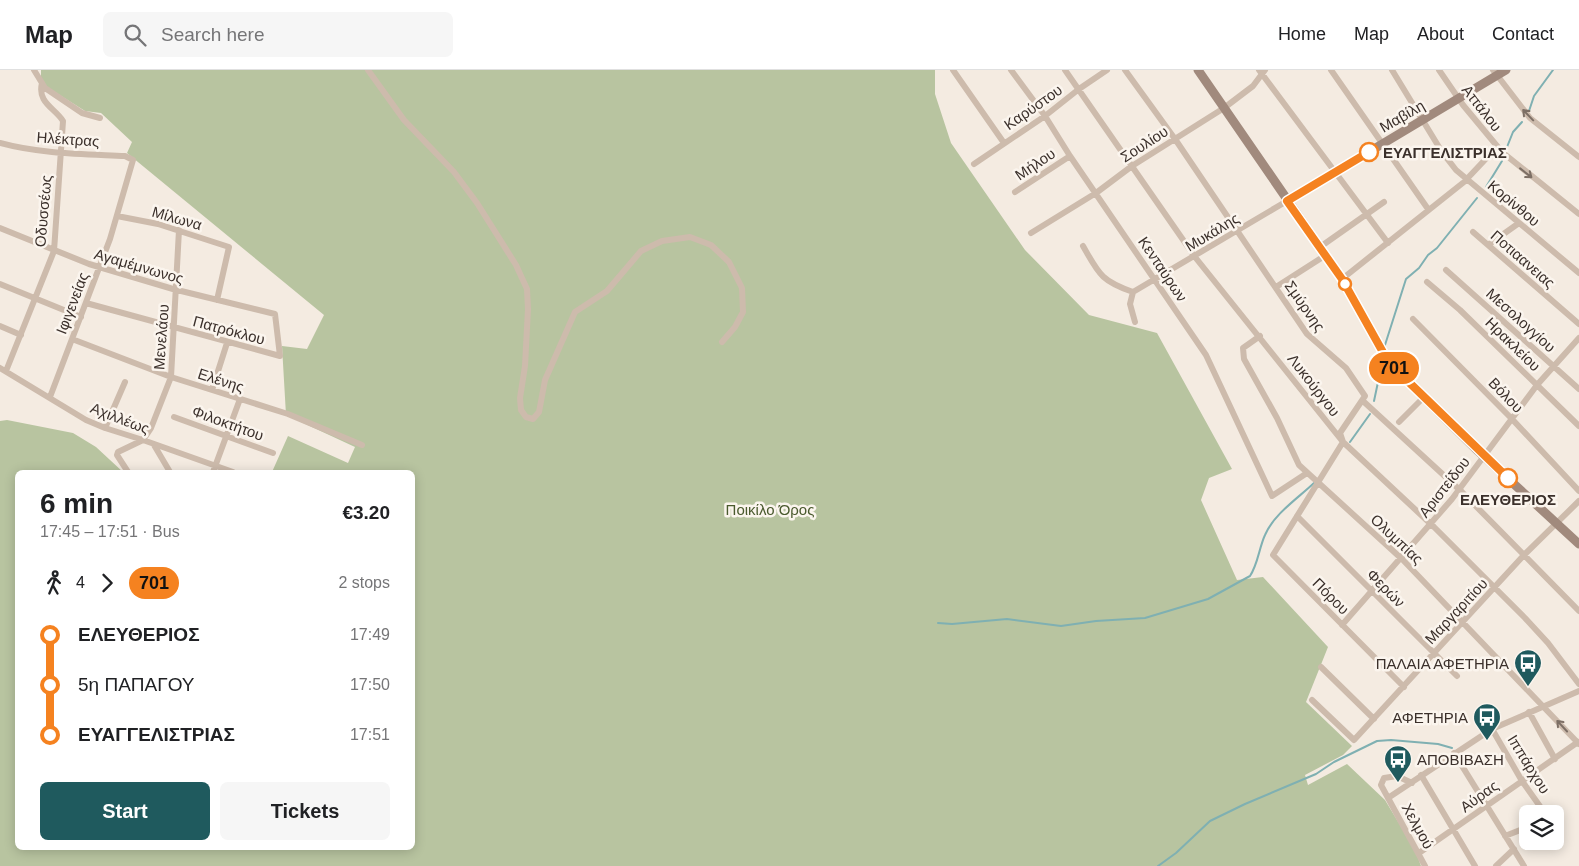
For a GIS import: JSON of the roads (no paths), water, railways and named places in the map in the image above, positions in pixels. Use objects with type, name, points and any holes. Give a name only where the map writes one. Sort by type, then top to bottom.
[{"type":"street","points":[[34,70],[45,88],[82,113],[100,118]]},
{"type":"street","points":[[368,70],[404,120],[454,172],[516,266],[527,289],[526,366],[520,398],[521,410],[526,417],[533,419],[540,412],[545,380],[575,312],[607,291],[641,250],[662,241],[690,236],[711,245],[729,262],[742,288],[743,312],[735,327],[722,342]]},
{"type":"street","points":[[952,70],[1004,143]]},
{"type":"street","name":"Κενταύρων","points":[[1011,70],[1045,116],[1070,156],[1206,355],[1272,496],[1308,472]]},
{"type":"street","name":"Λυκούργου","points":[[1065,70],[1195,256],[1343,442],[1494,587],[1548,643],[1579,684]]},
{"type":"street","name":"Καρύστου","points":[[974,164],[1045,116],[1107,70]]},
{"type":"street","name":"Σμύρνης","points":[[1125,70],[1175,139],[1306,334],[1346,368],[1365,396],[1363,400],[1459,490],[1579,611]]},
{"type":"street","points":[[1198,70],[1342,279],[1389,363],[1484,456],[1579,544]]},
{"type":"street","points":[[1331,70],[1428,209]]},
{"type":"street","name":"Κορίνθου","points":[[1392,70],[1448,160],[1467,180],[1579,273]]},
{"type":"street","name":"Αττάλου","points":[[1439,70],[1458,99],[1497,147],[1512,162],[1579,214]]},
{"type":"street","name":"Μαβίλη","points":[[1287,201],[1458,99],[1495,72],[1506,70]]},
{"type":"street","points":[[1262,72],[1388,242]]},
{"type":"street","name":"Σουλίου","points":[[1030,233],[1096,193],[1132,166],[1224,108],[1253,86],[1262,72]]},
{"type":"street","points":[[1495,72],[1530,118],[1579,157]]},
{"type":"street","name":"Οδυσσέως","points":[[3,370],[21,335],[54,251],[63,122],[45,102],[41,94],[42,83]]},
{"type":"street","name":"Ηλέκτρας","points":[[0,143],[27,149],[125,156],[133,160]]},
{"type":"street","points":[[1342,279],[1467,180],[1497,147]]},
{"type":"street","name":"Μήλου","points":[[1015,192],[1070,156]]},
{"type":"street","name":"Ιφιγενείας","points":[[50,397],[100,267],[133,160]]},
{"type":"street","name":"Μυκάλης","points":[[1133,292],[1287,201]]},
{"type":"street","points":[[1320,247],[1384,202]]},
{"type":"street","name":"Μίλωνα","points":[[117,216],[179,230],[229,247],[217,300]]},
{"type":"street","points":[[1488,245],[1519,223]]},
{"type":"street","name":"Αγαμέμνωνος","points":[[0,228],[54,251],[100,267],[177,290],[275,314],[280,356]]},
{"type":"street","name":"Μενελάου","points":[[143,440],[151,428],[171,377],[179,230]]},
{"type":"street","name":"Ποτιαανειας","points":[[1473,232],[1579,324]]},
{"type":"street","points":[[1083,246],[1098,273],[1111,285],[1133,292],[1130,304],[1135,322]]},
{"type":"street","points":[[1276,287],[1326,255]]},
{"type":"street","name":"Μεσολογγίου","points":[[1446,270],[1579,390]]},
{"type":"street","name":"Ηρακλείου","points":[[1427,282],[1460,310],[1579,426]]},
{"type":"street","points":[[0,284],[80,317]]},
{"type":"street","name":"Πατρόκλου","points":[[86,303],[280,356]]},
{"type":"street","name":"Βόλου","points":[[1413,318],[1512,419],[1579,491]]},
{"type":"street","points":[[0,326],[21,335]]},
{"type":"street","name":"Ολυμπίας","points":[[1260,336],[1243,348],[1244,359],[1277,418],[1298,462],[1318,483],[1401,558],[1578,743]]},
{"type":"street","name":"Αριστείδου","points":[[1342,625],[1431,525],[1537,384],[1579,338]]},
{"type":"street","name":"Ελένης","points":[[72,339],[171,377],[288,414],[362,445]]},
{"type":"street","points":[[212,390],[227,343]]},
{"type":"street","name":"Αχιλλέως","points":[[3,370],[86,420],[143,440],[214,469]]},
{"type":"street","points":[[105,428],[125,382]]},
{"type":"street","points":[[1399,422],[1424,397]]},
{"type":"street","points":[[214,469],[240,399]]},
{"type":"street","points":[[1297,516],[1343,442],[1340,433],[1363,400]]},
{"type":"street","name":"Φιλοκτήτου","points":[[174,417],[273,453]]},
{"type":"street","points":[[127,470],[117,455],[118,452],[143,440]]},
{"type":"street","points":[[154,445],[169,470]]},
{"type":"street","name":"Μαργαριτίου","points":[[1312,700],[1354,740],[1494,587],[1555,523],[1579,501]]},
{"type":"street","name":"Φερών","points":[[1297,516],[1457,676]]},
{"type":"street","name":"Πόρου","points":[[1297,516],[1273,555],[1404,687]]},
{"type":"street","points":[[1321,667],[1374,719]]},
{"type":"street","points":[[1412,782],[1397,776],[1384,778],[1381,785],[1388,798],[1492,729],[1579,692]]},
{"type":"street","points":[[1529,712],[1556,759]]},
{"type":"street","name":"Ιππάρχου","points":[[1492,729],[1522,781],[1538,805]]},
{"type":"street","name":"Αύρας","points":[[1419,853],[1578,743]]},
{"type":"street","points":[[1454,753],[1524,866]]},
{"type":"street","points":[[1421,775],[1475,866]]},
{"type":"street","name":"Χελμού","points":[[1388,798],[1425,866]]},
{"type":"street","points":[[1505,836],[1519,831]]},
{"type":"street","points":[[1496,866],[1514,849]]},
{"type":"waterway","points":[[1529,111],[1534,96],[1553,70]]},
{"type":"waterway","points":[[1507,147],[1513,132],[1522,122]]},
{"type":"waterway","points":[[1486,187],[1502,161]]},
{"type":"waterway","points":[[1385,345],[1406,279],[1437,248],[1477,198]]},
{"type":"waterway","points":[[1374,401],[1381,368]]},
{"type":"waterway","points":[[1350,442],[1370,414]]},
{"type":"waterway","points":[[938,623],[952,624],[1007,619],[1061,626],[1096,621],[1145,618],[1208,599],[1250,576],[1269,527],[1286,507],[1314,483]]},
{"type":"waterway","points":[[1158,866],[1176,853],[1210,821],[1316,774],[1334,762],[1377,741],[1391,740],[1438,744],[1452,748]]},
{"type":"place","name":"ΕΥΑΓΓΕΛΙΣΤΡΙΑΣ","points":[[1369,152]]},
{"type":"place","name":"ΕΛΕΥΘΕΡΙΟΣ","points":[[1508,478]]},
{"type":"place","name":"ΠΑΛΑΙΑ ΑΦΕΤΗΡΙΑ","points":[[1528,687]]},
{"type":"place","name":"ΑΦΕΤΗΡΙΑ","points":[[1487,741]]},
{"type":"place","name":"ΑΠΟΒΙΒΑΣΗ","points":[[1398,783]]},
{"type":"park label","name":"Ποικίλο Όρος","points":[[770,509]]}]
